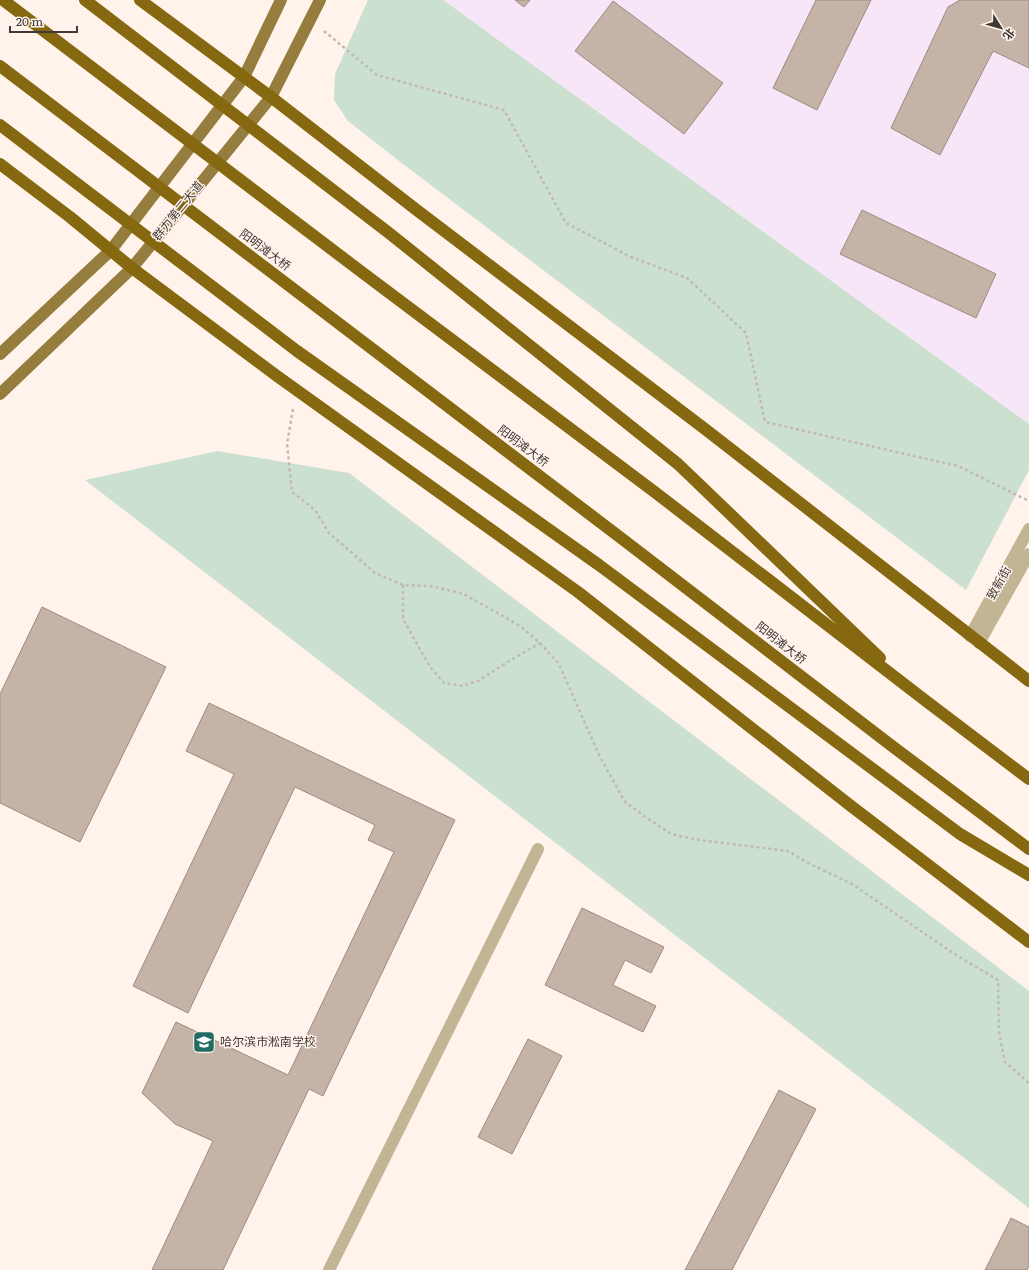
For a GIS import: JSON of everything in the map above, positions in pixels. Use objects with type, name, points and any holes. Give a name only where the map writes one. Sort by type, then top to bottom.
[{"type":"highway","points":[[3,0],[656,493],[926,702],[1029,778]]},
{"type":"highway","points":[[86,0],[389,233],[678,464],[926,702]]},
{"type":"highway","points":[[140,0],[271,97],[418,211],[705,429],[1029,681]]},
{"type":"highway","name":"阳明滩大桥","points":[[0,66],[1029,849]]},
{"type":"highway","points":[[0,125],[297,351],[599,565],[960,834],[1029,875]]},
{"type":"highway","points":[[0,164],[70,217],[132,268],[297,391],[578,592],[845,801],[1029,942]]},
{"type":"main road","points":[[0,354],[111,250],[244,77],[281,0]]},
{"type":"main road","name":"群力第二大道","points":[[0,394],[132,268],[271,97],[320,0]]},
{"type":"street","name":"致新街","points":[[975,639],[1029,530]]},
{"type":"street","name":"致新街","points":[[975,639],[1029,554]]},
{"type":"street","points":[[329,1270],[538,849]]},
{"type":"path","points":[[310,20],[377,76],[504,110],[566,223],[631,257],[687,278],[746,333],[765,422],[958,466],[1029,501]]},
{"type":"path","points":[[297,391],[286,444],[292,492],[315,510],[329,533],[375,573],[403,585],[431,586],[464,594],[520,626],[540,643],[558,664],[600,757],[625,802],[670,834],[699,840],[788,851],[810,864],[852,884],[953,953],[998,980],[999,1033],[1005,1062],[1029,1083]]},
{"type":"path","points":[[403,585],[403,619],[430,667],[444,683],[462,686],[478,681],[540,643]]},
{"type":"shaded area","points":[[443,0],[1029,0],[1029,424]]},
{"type":"green space","points":[[368,0],[443,0],[1029,424],[1029,470],[966,590],[348,121],[334,100],[335,74]]},
{"type":"green space","points":[[218,451],[349,473],[1029,991],[1029,1208],[85,480]]},
{"type":"building","points":[[515,0],[530,0],[524,7]]},
{"type":"building","points":[[816,0],[871,0],[817,110],[773,88]]},
{"type":"building","points":[[960,0],[1029,0],[1029,68],[993,51],[940,155],[891,128],[948,7]]},
{"type":"building","points":[[613,1],[723,83],[684,134],[575,51]]},
{"type":"building","points":[[862,210],[996,274],[976,318],[840,254]]},
{"type":"building","points":[[42,607],[166,667],[80,842],[0,803],[0,694]]},
{"type":"building","points":[[209,703],[455,820],[323,1096],[309,1089],[223,1270],[152,1270],[213,1141],[175,1124],[142,1093],[176,1022],[288,1075],[394,852],[368,840],[375,825],[295,787],[188,1013],[133,986],[234,774],[186,751]]},
{"type":"building","points":[[582,908],[664,947],[651,973],[625,960],[613,985],[656,1006],[643,1032],[545,985]]},
{"type":"building","points":[[528,1039],[562,1056],[512,1154],[478,1137]]},
{"type":"building","points":[[779,1090],[816,1109],[732,1270],[685,1270]]},
{"type":"building","points":[[1011,1218],[1029,1227],[1029,1266],[1027,1270],[985,1270]]},
{"type":"place","name":"哈尔滨市淞南学校","points":[[204,1042]]}]
